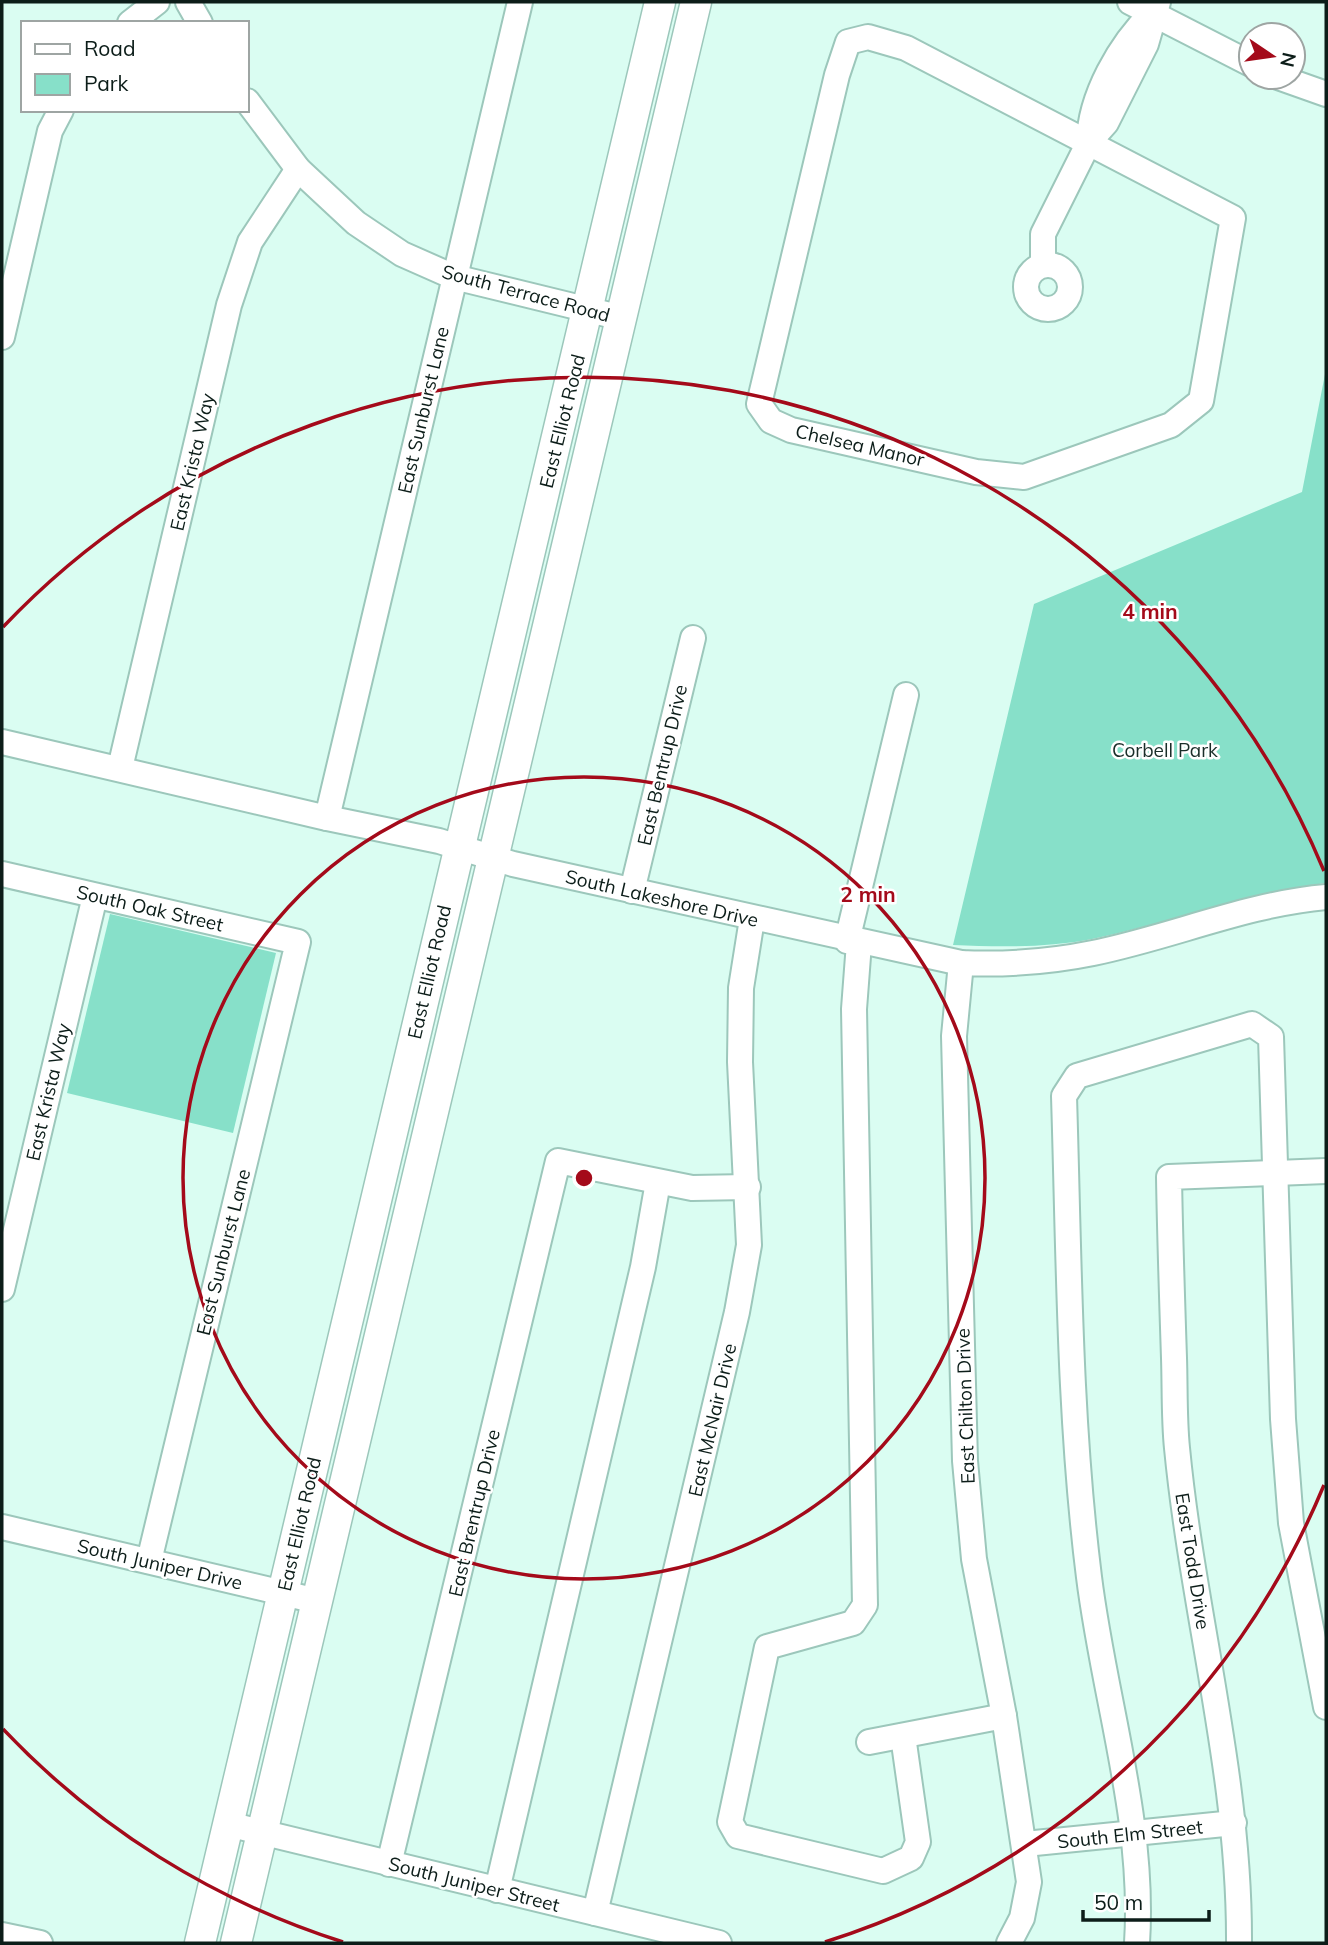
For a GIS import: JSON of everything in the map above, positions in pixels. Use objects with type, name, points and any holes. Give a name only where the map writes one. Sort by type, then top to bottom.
[{"type":"main road","name":"East Elliot Road","points":[[200,1943],[660,2]]},
{"type":"main road","name":"East Elliot Road","points":[[236,1943],[695,2]]},
{"type":"street","points":[[133,21],[157,2]]},
{"type":"street","points":[[188,2],[199,21]]},
{"type":"street","name":"East Sunburst Lane","points":[[327,818],[520,2]]},
{"type":"street","points":[[1130,2],[1155,7],[1237,56]]},
{"type":"street","points":[[1043,265],[1043,234],[1089,142],[1106,123],[1117,80],[1146,44],[1155,7]]},
{"type":"street","name":"Chelsea Manor","points":[[868,37],[906,48],[1089,142],[1233,218],[1201,401],[1171,425],[1024,477],[976,472],[792,430],[771,421],[759,404],[837,75],[848,42],[868,37]]},
{"type":"street","points":[[1307,87],[1326,94]]},
{"type":"street","name":"South Terrace Road","points":[[248,102],[298,169],[356,223],[402,254],[454,277],[622,318]]},
{"type":"street","points":[[2,337],[50,131],[60,112]]},
{"type":"street","name":"East Krista Way","points":[[120,768],[229,305],[250,242],[298,169]]},
{"type":"street","name":"East Bentrup Drive","points":[[632,891],[692,639]]},
{"type":"street","points":[[903,1736],[918,1842],[911,1858],[883,1871],[738,1836],[730,1822],[767,1647],[853,1623],[865,1605],[853,942],[906,695]]},
{"type":"street","name":"South Lakeshore Drive","points":[[2,742],[459,847],[493,858],[752,919],[961,963],[1024,964],[1094,953],[1273,904],[1326,897]]},
{"type":"street","name":"South Oak Street","points":[[2,874],[298,942]]},
{"type":"street","name":"East Krista Way","points":[[2,1289],[95,896]]},
{"type":"street","name":"East McNair Drive","points":[[595,1913],[737,1312],[749,1245],[740,1062],[741,988],[752,919]]},
{"type":"street","name":"East Sunburst Lane","points":[[149,1561],[298,942]]},
{"type":"street","name":"East Chilton Drive","points":[[961,963],[954,1036],[965,1461],[974,1559],[1025,1844]]},
{"type":"street","points":[[1137,1943],[1132,1833],[1124,1766],[1093,1609],[1076,1474],[1064,1096],[1077,1076],[1252,1024],[1271,1037],[1283,1419],[1291,1523],[1326,1707]]},
{"type":"street","name":"East Brentrup Drive","points":[[389,1864],[558,1161],[658,1182]]},
{"type":"street","points":[[1276,1173],[1326,1171]]},
{"type":"street","name":"East Todd Drive","points":[[1239,1943],[1239,1881],[1234,1823],[1215,1687],[1192,1564],[1176,1446],[1169,1177],[1276,1173]]},
{"type":"street","points":[[497,1889],[643,1268],[658,1182],[692,1188],[748,1187]]},
{"type":"street","name":"South Juniper Drive","points":[[2,1527],[317,1601]]},
{"type":"street","points":[[869,1742],[1004,1716]]},
{"type":"street","name":"South Elm Street","points":[[1025,1844],[1234,1823]]},
{"type":"street","name":"South Juniper Street","points":[[228,1824],[705,1942]]},
{"type":"street","points":[[1009,1943],[1022,1917],[1029,1882],[1025,1844]]},
{"type":"street","points":[[2,1934],[40,1943]]},
{"type":"green space","name":"Corbell Park","points":[[1326,369],[1326,883],[1266,894],[1074,942],[1022,946],[953,945],[1034,604],[1302,492]]},
{"type":"green space","points":[[110,914],[276,953],[233,1133],[67,1093]]}]
